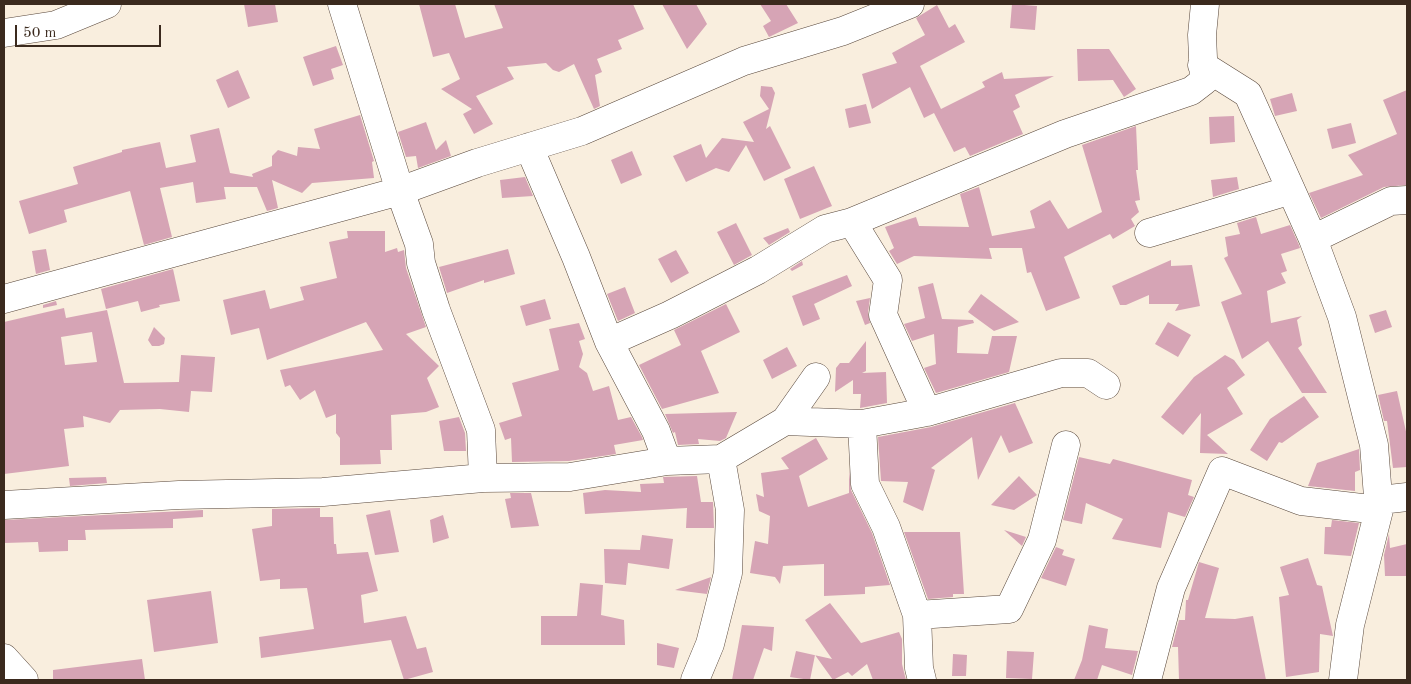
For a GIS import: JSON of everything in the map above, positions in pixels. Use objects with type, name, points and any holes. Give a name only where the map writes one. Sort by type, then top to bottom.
[{"type":"street","points":[[4,33],[56,25],[107,4]]},
{"type":"street","points":[[342,4],[400,192],[419,244],[421,263],[436,310],[481,430],[484,478]]},
{"type":"street","points":[[4,299],[400,192],[477,163],[582,131],[744,61],[843,31],[910,4]]},
{"type":"street","points":[[609,342],[670,315],[758,270],[825,230],[852,222],[1065,134],[1191,91],[1204,81],[1202,65],[1205,4]]},
{"type":"street","points":[[1202,65],[1248,94],[1313,239],[1342,316],[1374,445],[1380,505],[1350,625],[1343,680]]},
{"type":"street","points":[[529,147],[576,257],[609,342],[656,431],[667,461]]},
{"type":"street","points":[[1149,233],[1291,190]]},
{"type":"street","points":[[1313,239],[1391,202],[1407,200]]},
{"type":"street","points":[[852,222],[888,280],[883,315],[927,412]]},
{"type":"street","points":[[786,421],[862,424],[927,412],[1062,373],[1088,373],[1106,386]]},
{"type":"street","points":[[4,505],[179,495],[323,492],[484,478],[570,477],[667,461],[721,459],[786,421],[816,377]]},
{"type":"street","points":[[862,424],[865,484],[886,527],[917,615],[919,668],[922,680]]},
{"type":"street","points":[[917,615],[1009,610],[1042,540],[1066,445]]},
{"type":"street","points":[[695,680],[710,644],[728,573],[730,510],[721,459]]},
{"type":"street","points":[[1147,680],[1171,588],[1222,471],[1301,501],[1380,505],[1407,497]]},
{"type":"street","points":[[4,658],[24,680]]},
{"type":"building","points":[[244,4],[275,4],[278,22],[248,27]]},
{"type":"building","points":[[419,4],[455,4],[465,38],[503,28],[494,4],[633,4],[644,29],[618,40],[622,49],[597,59],[602,72],[595,75],[600,106],[594,109],[574,64],[559,72],[553,70],[546,63],[507,67],[514,79],[476,96],[493,124],[474,134],[463,114],[472,109],[441,89],[460,79],[449,53],[433,57]]},
{"type":"building","points":[[662,4],[696,4],[707,24],[687,49]]},
{"type":"building","points":[[760,4],[786,4],[798,23],[769,37],[763,26],[771,21]]},
{"type":"building","points":[[1012,4],[1037,6],[1035,30],[1010,28]]},
{"type":"building","points":[[937,5],[949,28],[955,24],[965,42],[920,66],[941,109],[985,87],[982,82],[1002,72],[1004,79],[1054,76],[1015,95],[1020,107],[1013,111],[1023,134],[970,156],[965,147],[954,152],[934,113],[924,118],[910,87],[872,109],[862,74],[897,63],[892,53],[925,35],[916,18]]},
{"type":"building","points":[[336,46],[343,65],[331,69],[334,79],[313,86],[303,57]]},
{"type":"building","points":[[1077,49],[1109,49],[1136,89],[1124,97],[1113,80],[1078,81]]},
{"type":"building","points":[[238,70],[250,98],[228,108],[216,80]]},
{"type":"building","points":[[761,86],[772,87],[775,93],[766,129],[770,126],[791,168],[764,181],[746,145],[729,172],[716,168],[686,182],[673,156],[701,144],[706,158],[722,138],[754,142],[743,122],[769,109],[760,96]]},
{"type":"building","points":[[1407,90],[1407,185],[1384,187],[1321,218],[1309,193],[1363,175],[1348,155],[1397,134],[1383,100]]},
{"type":"building","points":[[1292,93],[1297,111],[1275,116],[1270,99]]},
{"type":"building","points":[[866,104],[871,123],[849,128],[845,109]]},
{"type":"building","points":[[360,115],[374,161],[372,162],[374,178],[312,183],[302,193],[272,180],[278,208],[267,211],[257,187],[224,187],[226,199],[196,203],[193,182],[160,188],[172,237],[144,245],[130,191],[64,210],[67,222],[29,234],[19,201],[78,184],[73,167],[122,152],[122,150],[160,142],[166,168],[196,162],[190,135],[219,128],[230,173],[253,177],[252,174],[272,166],[272,156],[278,150],[297,156],[298,147],[320,149],[314,129]]},
{"type":"building","points":[[1234,116],[1235,142],[1210,144],[1209,117]]},
{"type":"building","points":[[426,122],[436,150],[446,140],[451,156],[418,168],[416,156],[406,157],[398,132]]},
{"type":"building","points":[[1351,123],[1356,143],[1332,149],[1327,129]]},
{"type":"building","points":[[1136,126],[1138,170],[1136,170],[1140,200],[1135,201],[1139,212],[1131,219],[1135,226],[1113,239],[1110,234],[1064,257],[1080,298],[1046,311],[1031,272],[1027,273],[1022,248],[989,248],[992,259],[914,256],[897,264],[889,251],[894,248],[885,227],[916,217],[919,226],[969,227],[960,194],[979,187],[992,236],[1035,228],[1030,211],[1050,200],[1068,229],[1102,212],[1082,145]]},
{"type":"building","points":[[632,151],[642,175],[621,184],[611,160]]},
{"type":"building","points":[[814,166],[832,206],[800,219],[784,179]]},
{"type":"building","points":[[525,177],[533,196],[502,198],[500,180]]},
{"type":"building","points":[[1237,177],[1239,189],[1213,197],[1211,180]]},
{"type":"building","points":[[1256,217],[1261,234],[1290,225],[1299,245],[1300,248],[1281,254],[1287,271],[1281,273],[1286,283],[1267,291],[1271,323],[1302,316],[1297,320],[1302,345],[1298,348],[1327,393],[1302,393],[1268,341],[1242,359],[1221,302],[1242,294],[1224,258],[1228,256],[1225,237],[1240,234],[1237,223]]},
{"type":"building","points":[[736,223],[752,255],[734,265],[717,232]]},
{"type":"building","points":[[788,228],[790,232],[769,245],[763,238]]},
{"type":"building","points":[[347,231],[385,231],[385,252],[397,248],[398,252],[404,250],[406,268],[426,327],[406,334],[439,366],[427,378],[439,407],[426,412],[391,415],[392,450],[380,450],[381,464],[340,465],[340,438],[336,433],[336,414],[326,418],[315,390],[300,400],[290,385],[285,387],[280,370],[383,350],[366,322],[267,360],[259,328],[231,335],[223,300],[265,290],[270,309],[304,300],[300,287],[337,278],[329,242],[348,238]]},
{"type":"building","points":[[46,249],[50,270],[36,274],[32,251]]},
{"type":"building","points":[[508,249],[515,274],[484,283],[484,280],[447,293],[439,267]]},
{"type":"building","points":[[676,250],[689,273],[671,283],[658,259]]},
{"type":"building","points":[[1171,260],[1171,266],[1192,265],[1200,306],[1175,311],[1179,304],[1149,304],[1149,295],[1126,305],[1120,305],[1112,286]]},
{"type":"building","points":[[802,261],[803,265],[792,271],[790,269]]},
{"type":"building","points":[[173,269],[180,301],[159,305],[160,307],[141,312],[138,301],[106,309],[101,289]]},
{"type":"building","points":[[847,275],[852,286],[814,304],[820,319],[803,326],[792,296]]},
{"type":"building","points":[[933,283],[942,319],[973,320],[974,323],[958,327],[957,353],[988,354],[992,336],[1017,336],[1009,372],[936,393],[924,368],[936,364],[934,334],[912,341],[904,324],[925,318],[918,287]]},
{"type":"building","points":[[625,287],[635,313],[618,321],[607,294]]},
{"type":"building","points":[[981,294],[1019,322],[994,331],[968,312]]},
{"type":"building","points":[[870,298],[868,313],[870,323],[865,325],[856,301]]},
{"type":"building","points":[[545,299],[551,319],[526,326],[520,306]]},
{"type":"building","points":[[56,301],[57,305],[43,308],[43,305]]},
{"type":"building","points":[[726,304],[740,332],[701,351],[719,393],[662,409],[639,365],[681,345],[674,330]]},
{"type":"building","points":[[64,308],[66,318],[107,310],[124,383],[179,382],[181,355],[215,357],[212,392],[191,391],[189,412],[160,409],[120,410],[110,423],[83,416],[84,427],[64,429],[69,466],[4,474],[4,322]],"holes":[[[92,332],[97,362],[65,365],[61,337]]]},
{"type":"building","points":[[1386,310],[1392,327],[1375,333],[1369,315]]},
{"type":"building","points":[[1168,322],[1191,335],[1178,357],[1155,344]]},
{"type":"building","points":[[579,323],[585,339],[579,341],[583,354],[579,367],[587,373],[593,391],[609,386],[618,420],[631,417],[643,440],[614,445],[616,454],[569,461],[512,462],[511,438],[505,440],[499,423],[522,416],[512,383],[559,370],[549,329]]},
{"type":"building","points":[[154,327],[165,338],[164,344],[152,346],[148,340]]},
{"type":"building","points":[[866,341],[866,371],[862,373],[886,372],[887,403],[860,408],[861,394],[853,394],[853,380],[835,392],[836,368],[840,363],[849,363]]},
{"type":"building","points":[[787,347],[797,366],[772,379],[763,360]]},
{"type":"building","points":[[1225,355],[1234,360],[1245,375],[1227,388],[1243,414],[1207,435],[1228,454],[1200,453],[1201,413],[1183,435],[1161,417],[1194,377]]},
{"type":"building","points":[[1397,391],[1407,436],[1407,467],[1393,468],[1387,421],[1384,421],[1378,395]]},
{"type":"building","points":[[1304,396],[1319,417],[1282,443],[1279,442],[1267,461],[1250,450],[1270,419]]},
{"type":"building","points":[[1015,403],[1033,443],[1009,453],[1001,435],[978,480],[972,437],[931,468],[935,470],[923,511],[903,502],[908,482],[881,481],[878,437],[931,427]]},
{"type":"building","points":[[737,412],[726,438],[720,441],[698,439],[699,444],[678,445],[675,432],[673,433],[665,414]]},
{"type":"building","points":[[459,417],[465,433],[466,451],[444,451],[439,421]]},
{"type":"building","points":[[816,438],[828,459],[799,476],[808,507],[849,493],[849,469],[851,490],[872,533],[890,585],[865,587],[865,594],[824,596],[824,564],[783,566],[780,584],[775,577],[750,573],[755,541],[768,544],[770,516],[759,511],[756,494],[764,497],[761,473],[789,469],[781,458]]},
{"type":"building","points":[[1359,449],[1360,470],[1355,472],[1355,491],[1308,486],[1317,463]]},
{"type":"building","points":[[1079,457],[1110,464],[1113,459],[1192,480],[1188,495],[1194,497],[1185,517],[1168,512],[1161,548],[1112,539],[1123,519],[1086,503],[1082,524],[1063,520]]},
{"type":"building","points":[[697,476],[701,502],[713,502],[714,528],[686,528],[687,508],[585,514],[583,493],[605,490],[641,492],[640,484],[664,483],[663,477]]},
{"type":"building","points":[[1019,476],[1037,495],[1014,510],[991,505]]},
{"type":"building","points":[[106,477],[107,483],[70,486],[69,478]]},
{"type":"building","points":[[510,493],[531,493],[539,526],[511,528],[505,499],[511,498]]},
{"type":"building","points":[[320,508],[320,517],[333,517],[334,544],[336,544],[337,554],[368,552],[378,591],[361,595],[364,623],[406,616],[417,649],[426,647],[433,672],[404,680],[391,640],[261,658],[259,637],[314,629],[307,588],[280,589],[280,579],[260,581],[252,529],[272,526],[272,509]]},
{"type":"building","points":[[203,510],[203,517],[173,519],[173,528],[85,530],[86,540],[68,540],[68,551],[39,552],[38,542],[4,543],[4,520]]},
{"type":"building","points":[[390,510],[399,552],[375,555],[366,515]]},
{"type":"building","points":[[443,515],[449,538],[433,543],[430,520]]},
{"type":"building","points":[[1332,520],[1359,523],[1351,556],[1324,554],[1325,527],[1331,527]]},
{"type":"building","points":[[1004,530],[1026,537],[1022,546]]},
{"type":"building","points":[[904,532],[960,532],[964,594],[953,594],[953,597],[928,599]]},
{"type":"building","points":[[1389,534],[1390,548],[1407,544],[1407,576],[1385,576],[1384,555]]},
{"type":"building","points":[[642,535],[673,539],[669,569],[628,563],[626,585],[605,583],[604,549],[640,550]]},
{"type":"building","points":[[1056,547],[1064,550],[1062,555],[1075,559],[1066,586],[1041,578]]},
{"type":"building","points":[[1308,558],[1317,585],[1322,586],[1333,636],[1320,634],[1319,672],[1286,677],[1279,597],[1289,595],[1280,567]]},
{"type":"building","points":[[1199,562],[1219,568],[1205,618],[1235,619],[1253,616],[1266,680],[1179,680],[1178,647],[1172,647],[1179,620],[1185,620],[1186,600],[1188,600]]},
{"type":"building","points":[[711,577],[707,594],[675,590]]},
{"type":"building","points":[[580,583],[603,585],[601,615],[624,620],[625,645],[541,645],[541,616],[577,616]]},
{"type":"building","points":[[211,591],[218,643],[154,652],[147,600]]},
{"type":"building","points":[[830,603],[861,643],[899,632],[902,639],[902,664],[906,680],[873,680],[867,664],[852,676],[848,672],[833,680],[815,655],[832,659],[805,620]]},
{"type":"building","points":[[742,625],[774,627],[772,651],[764,648],[753,680],[732,680]]},
{"type":"building","points":[[1089,625],[1108,629],[1105,648],[1138,651],[1132,675],[1102,665],[1097,680],[1074,680],[1082,660]]},
{"type":"building","points":[[657,643],[679,648],[674,668],[657,665]]},
{"type":"building","points":[[796,651],[815,655],[810,680],[790,677]]},
{"type":"building","points":[[1007,651],[1034,652],[1032,679],[1006,678]]},
{"type":"building","points":[[953,654],[967,655],[966,676],[952,676]]},
{"type":"building","points":[[142,659],[145,680],[53,680],[53,670]]}]
